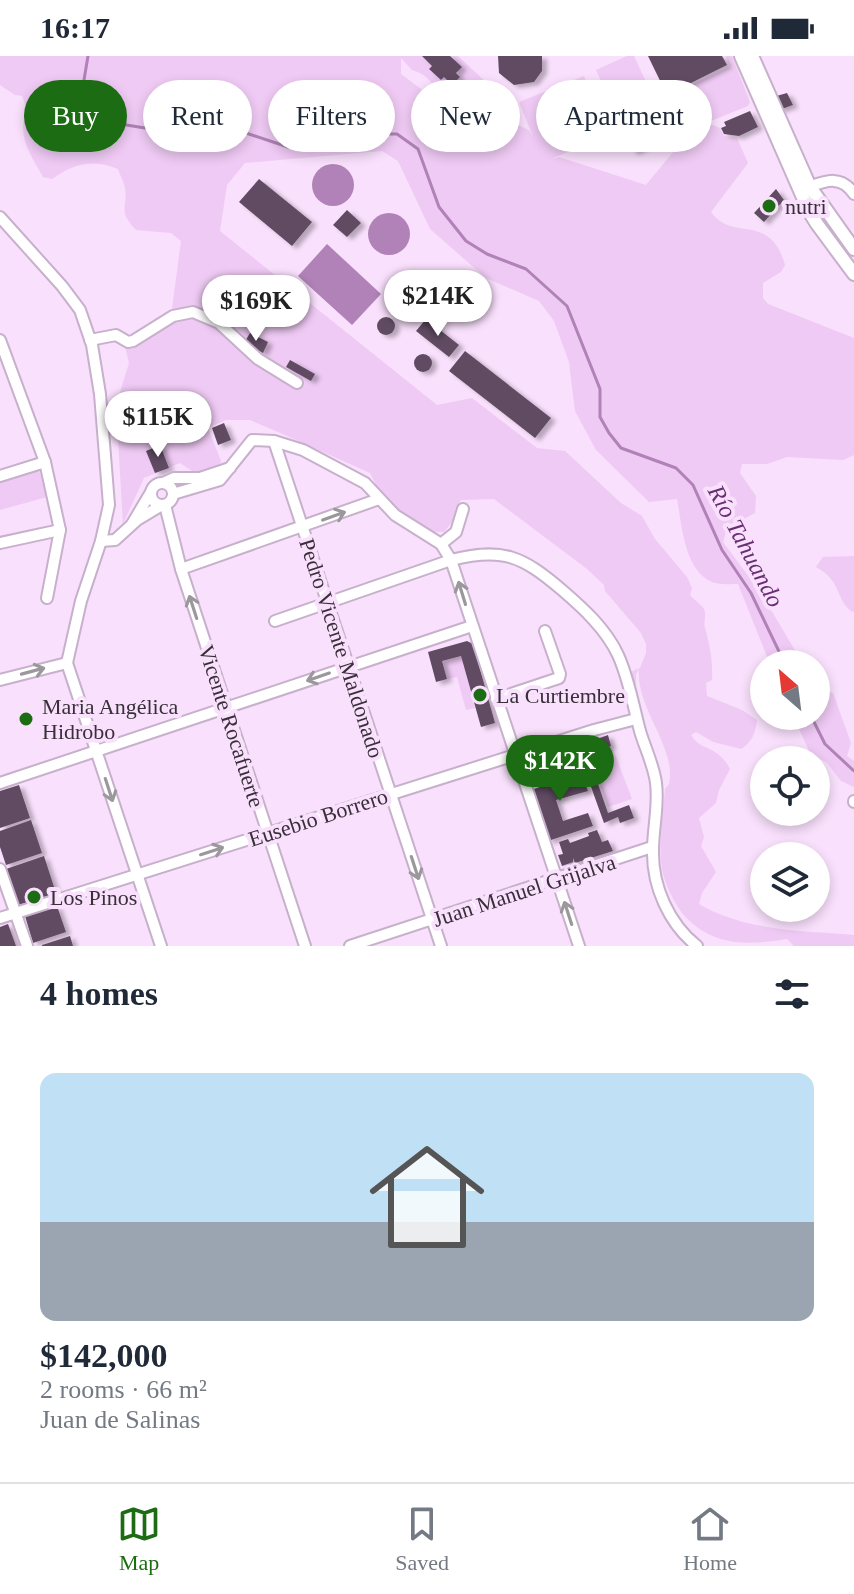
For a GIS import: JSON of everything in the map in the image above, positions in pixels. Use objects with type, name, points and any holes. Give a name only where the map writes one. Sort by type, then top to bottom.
[{"type":"main road","points":[[741,56],[805,188],[854,249]]},
{"type":"main road","points":[[752,56],[817,224],[854,274]]},
{"type":"street","points":[[805,188],[831,179],[847,185],[854,194]]},
{"type":"street","points":[[0,217],[67,292],[80,310],[90,340],[100,394],[109,505],[67,663],[161,946]]},
{"type":"street","points":[[90,340],[116,335],[128,342],[133,341],[173,316],[193,312],[219,323],[258,359],[297,383]]},
{"type":"street","points":[[0,340],[45,462],[60,530],[47,598]]},
{"type":"street","points":[[173,494],[214,483],[226,476],[243,447],[252,440],[274,441],[303,450],[365,483],[395,515],[441,544],[451,560],[579,946]]},
{"type":"street","name":"Pedro Vicente Maldonado","points":[[274,441],[441,946]]},
{"type":"street","points":[[0,476],[45,462]]},
{"type":"street","points":[[131,526],[156,484],[174,478],[200,478],[230,468]]},
{"type":"street","points":[[101,541],[115,540],[172,499],[170,486],[163,483]]},
{"type":"street","points":[[151,492],[153,501],[163,505]]},
{"type":"street","points":[[181,569],[379,499]]},
{"type":"street","name":"Vicente Rocafuerte","points":[[163,505],[181,569],[305,946]]},
{"type":"street","points":[[441,544],[456,532],[463,509]]},
{"type":"street","points":[[0,543],[60,530]]},
{"type":"street","points":[[275,621],[476,554],[501,553],[547,577],[596,622],[617,653],[656,778],[658,804],[652,847],[656,886],[687,938],[697,946]]},
{"type":"street","points":[[0,783],[472,626]]},
{"type":"street","points":[[496,699],[559,678],[545,631]]},
{"type":"street","points":[[0,680],[67,663]]},
{"type":"street","name":"Eusebio Borrero","points":[[0,918],[636,719]]},
{"type":"street","name":"Juan Manuel Grijalva","points":[[350,946],[652,847]]},
{"type":"street","points":[[0,869],[27,946]]},
{"type":"shaded area","points":[[0,56],[422,56],[432,66],[430,70],[441,80],[429,80],[412,70],[401,58],[401,74],[411,82],[411,152],[520,152],[520,126],[529,130],[533,137],[520,102],[536,95],[536,152],[568,152],[551,159],[559,157],[646,185],[673,152],[712,152],[712,125],[720,128],[724,136],[737,138],[748,163],[711,212],[730,226],[761,233],[778,248],[785,265],[781,272],[763,283],[763,298],[768,304],[854,338],[854,455],[843,460],[787,457],[767,464],[742,464],[740,473],[756,496],[755,513],[727,528],[723,542],[761,593],[795,650],[764,650],[738,584],[712,582],[695,568],[686,546],[677,499],[649,502],[596,450],[575,411],[569,362],[554,321],[539,301],[486,278],[430,229],[398,161],[384,152],[395,152],[395,80],[268,80],[268,152],[371,152],[245,163],[227,185],[220,231],[437,405],[472,398],[537,448],[565,451],[621,503],[642,516],[655,539],[687,577],[692,588],[690,595],[704,609],[712,667],[712,680],[706,683],[707,696],[750,715],[750,730],[755,730],[741,749],[713,742],[696,732],[691,735],[695,741],[720,755],[730,769],[716,803],[699,818],[704,837],[701,846],[716,872],[702,893],[699,904],[755,925],[854,935],[854,946],[794,946],[787,939],[757,943],[729,941],[705,932],[682,913],[667,887],[661,859],[665,789],[669,784],[670,770],[667,756],[644,699],[639,669],[636,693],[626,674],[640,668],[646,644],[641,633],[605,591],[604,585],[494,499],[461,500],[455,510],[455,518],[444,532],[433,532],[396,512],[382,497],[370,473],[250,420],[226,420],[208,428],[220,464],[195,473],[180,463],[144,478],[123,524],[116,405],[129,363],[125,347],[139,343],[170,324],[181,241],[171,233],[136,230],[125,213],[125,188],[118,169],[84,164],[52,179],[43,177],[29,152],[127,152],[127,80],[24,80],[24,100],[0,85]]},
{"type":"shaded area","points":[[450,56],[458,56],[484,80],[457,80],[460,77]]},
{"type":"shaded area","points":[[627,56],[634,56],[645,80],[601,80],[596,70]]},
{"type":"shaded area","points":[[726,56],[732,56],[750,102],[748,106],[712,121],[712,80],[701,80],[730,67]]},
{"type":"shaded area","points":[[333,164],[348,170],[354,185],[348,200],[333,206],[318,200],[312,185],[318,170]]},
{"type":"shaded area","points":[[389,213],[404,219],[410,234],[404,249],[389,255],[374,249],[368,234],[374,219]]},
{"type":"shaded area","points":[[327,244],[381,294],[352,325],[298,276]]},
{"type":"shaded area","points":[[39,470],[47,497],[0,510],[0,482]]},
{"type":"shaded area","points":[[854,556],[853,612],[844,603],[831,579],[816,567],[823,557]]},
{"type":"shaded area","points":[[461,656],[475,708],[466,710],[457,677],[447,679],[442,661]]},
{"type":"shaded area","points":[[830,692],[833,693],[851,743],[847,756],[854,761],[854,787],[841,781],[830,767],[830,746],[807,746],[799,730],[830,730]]},
{"type":"shaded area","points":[[613,749],[632,799],[608,807],[590,757]]},
{"type":"building","points":[[422,56],[450,56],[462,67],[456,73],[460,77],[447,80],[444,77],[441,80],[429,69],[432,66]]},
{"type":"building","points":[[498,56],[542,56],[542,71],[534,82],[520,84],[520,80],[508,80],[499,73]]},
{"type":"building","points":[[648,56],[722,56],[727,65],[697,80],[660,80]]},
{"type":"building","points":[[787,93],[793,105],[779,110],[773,97]]},
{"type":"building","points":[[750,111],[758,127],[739,136],[724,134],[721,128],[726,126],[724,122]]},
{"type":"building","points":[[259,179],[312,222],[292,246],[239,202]]},
{"type":"building","name":"nutri","points":[[776,189],[784,200],[764,222],[754,213]]},
{"type":"building","points":[[347,210],[361,223],[347,237],[333,225]]},
{"type":"building","points":[[386,317],[395,326],[386,335],[377,326]]},
{"type":"building","points":[[426,319],[459,345],[449,357],[416,331]]},
{"type":"building","points":[[250,333],[268,342],[263,353],[244,343]]},
{"type":"building","points":[[465,351],[551,418],[535,438],[449,371]]},
{"type":"building","points":[[423,354],[432,363],[423,372],[414,363]]},
{"type":"building","points":[[290,360],[315,374],[311,381],[286,367]]},
{"type":"building","points":[[224,423],[231,440],[218,445],[212,428]]},
{"type":"building","points":[[160,445],[169,468],[155,473],[146,451]]},
{"type":"building","name":"La Curtiembre","points":[[467,641],[473,644],[495,723],[481,727],[461,656],[442,661],[447,679],[436,682],[428,652]]},
{"type":"building","points":[[608,735],[611,746],[590,753],[586,743]]},
{"type":"building","points":[[567,750],[579,785],[585,783],[588,791],[556,800],[563,821],[588,813],[593,826],[548,841],[531,790],[566,778],[558,753]]},
{"type":"building","points":[[597,781],[608,813],[629,805],[634,818],[620,823],[618,817],[604,823],[590,784]]},
{"type":"building","points":[[19,785],[30,818],[0,828],[0,791]]},
{"type":"building","points":[[31,820],[42,853],[6,865],[0,847],[0,831]]},
{"type":"building","points":[[597,830],[602,842],[608,840],[613,851],[575,863],[573,858],[573,862],[562,866],[558,855],[563,854],[559,842],[568,839],[570,843]]},
{"type":"building","points":[[44,856],[56,893],[18,905],[6,869]]},
{"type":"building","points":[[57,906],[66,932],[33,943],[25,916]]},
{"type":"building","points":[[8,924],[16,946],[0,946],[0,927]]},
{"type":"building","points":[[70,936],[73,946],[42,946],[42,945]]},
{"type":"waterway","name":"Río Tahuando","points":[[88,56],[82,92],[92,110],[114,123],[182,134],[240,131],[288,147],[349,134],[397,134],[418,149],[439,207],[466,241],[487,254],[526,269],[567,306],[600,389],[600,417],[609,433],[621,448],[676,468],[693,485],[722,550],[751,593],[778,650]]},
{"type":"waterway","name":"Río Tahuando","points":[[818,730],[825,744],[854,771]]},
{"type":"place","name":"nutri","points":[[769,206]]},
{"type":"place","name":"La Curtiembre","points":[[480,695]]},
{"type":"place","name":"Maria Angélica Hidrobo","points":[[26,719]]},
{"type":"place","name":"Los Pinos","points":[[34,897]]}]
